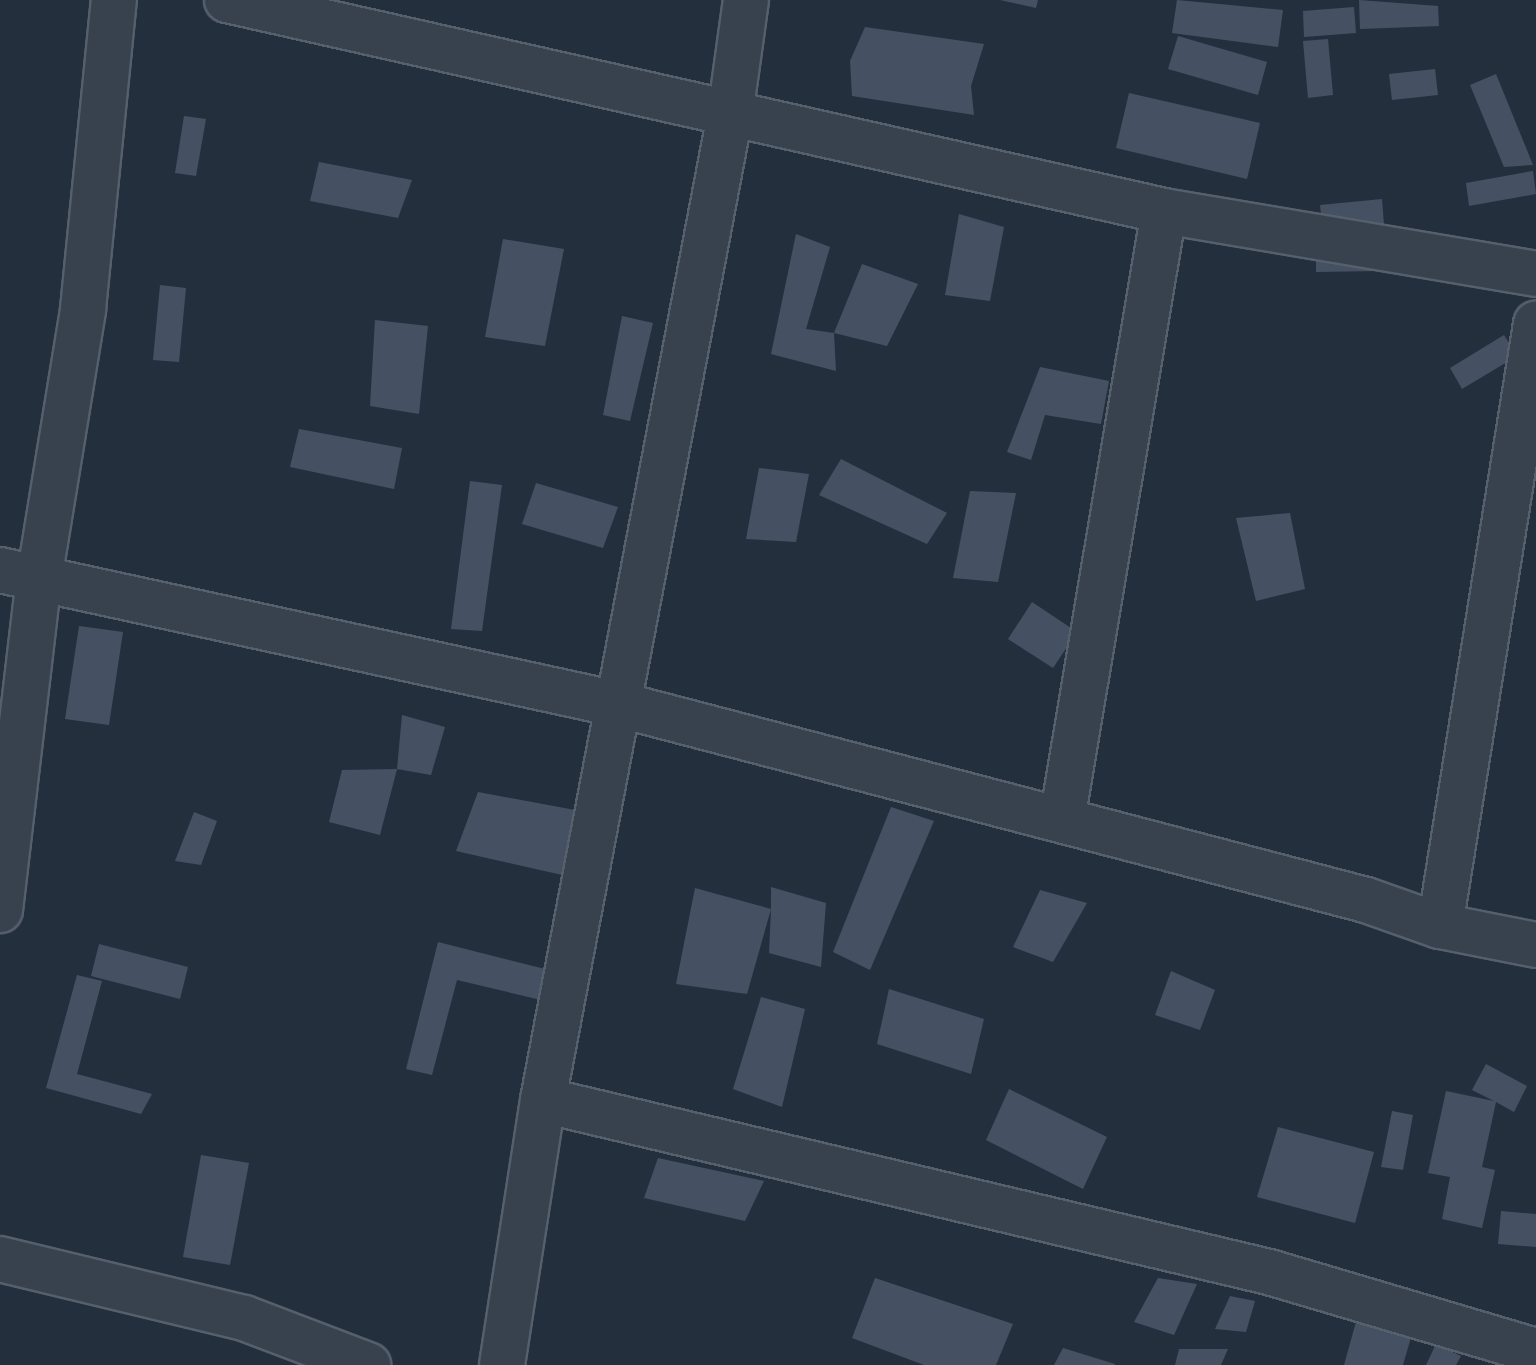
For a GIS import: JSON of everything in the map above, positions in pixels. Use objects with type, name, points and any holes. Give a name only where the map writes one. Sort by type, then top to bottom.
[{"type":"street","points":[[0,910],[20,575],[83,309],[114,0]]},
{"type":"street","points":[[227,0],[1164,211],[1536,274]]},
{"type":"street","points":[[502,1365],[543,1100],[621,705],[730,115],[746,0]]},
{"type":"street","points":[[1062,820],[1164,211]]},
{"type":"street","points":[[1440,926],[1536,324]]},
{"type":"street","points":[[20,575],[621,705],[1366,900],[1440,926],[1536,945]]},
{"type":"street","points":[[543,1100],[1269,1272],[1536,1351]]},
{"type":"street","points":[[0,1259],[244,1318],[368,1365]]},
{"type":"building","points":[[1000,0],[1038,0],[1036,8]]},
{"type":"building","points":[[1177,0],[1283,10],[1278,47],[1172,33]]},
{"type":"building","points":[[1359,0],[1438,6],[1439,26],[1360,29]]},
{"type":"building","points":[[1354,7],[1356,33],[1304,37],[1303,11]]},
{"type":"building","points":[[865,27],[984,44],[971,86],[974,115],[852,96],[850,61]]},
{"type":"building","points":[[1178,36],[1267,62],[1258,95],[1168,69]]},
{"type":"building","points":[[1328,39],[1333,95],[1308,98],[1303,41]]},
{"type":"building","points":[[1435,69],[1438,95],[1392,100],[1389,74]]},
{"type":"building","points":[[1496,74],[1533,165],[1504,167],[1470,85]]},
{"type":"building","points":[[1129,93],[1260,123],[1247,179],[1116,148]]},
{"type":"building","points":[[184,116],[206,119],[196,176],[175,173]]},
{"type":"building","points":[[319,162],[412,180],[398,218],[310,201]]},
{"type":"building","points":[[1533,171],[1536,194],[1469,206],[1466,183]]},
{"type":"building","points":[[1382,199],[1384,225],[1323,232],[1320,205]]},
{"type":"building","points":[[959,214],[1004,227],[990,301],[945,295]]},
{"type":"building","points":[[796,234],[830,247],[806,329],[834,333],[836,371],[771,354]]},
{"type":"building","points":[[503,239],[564,249],[545,346],[485,337]]},
{"type":"building","points":[[1378,248],[1378,271],[1316,272],[1316,249]]},
{"type":"building","points":[[862,264],[918,284],[887,346],[834,333]]},
{"type":"building","points":[[160,285],[186,288],[179,362],[153,360]]},
{"type":"building","points":[[622,316],[653,323],[630,421],[603,415]]},
{"type":"building","points":[[375,320],[428,326],[419,414],[370,406]]},
{"type":"building","points":[[1504,335],[1517,356],[1462,389],[1450,368]]},
{"type":"building","points":[[1040,367],[1109,381],[1101,424],[1045,415],[1031,460],[1007,452]]},
{"type":"building","points":[[299,429],[402,448],[394,489],[290,467]]},
{"type":"building","points":[[841,459],[947,513],[927,544],[819,495]]},
{"type":"building","points":[[759,468],[809,474],[796,542],[746,539]]},
{"type":"building","points":[[470,481],[502,485],[482,631],[451,629]]},
{"type":"building","points":[[536,483],[618,507],[603,548],[522,524]]},
{"type":"building","points":[[970,491],[1016,493],[998,582],[953,578]]},
{"type":"building","points":[[1290,513],[1305,589],[1256,601],[1236,518]]},
{"type":"building","points":[[1032,602],[1077,632],[1053,668],[1008,639]]},
{"type":"building","points":[[79,626],[123,632],[109,725],[65,719]]},
{"type":"building","points":[[402,715],[445,727],[431,775],[397,769]]},
{"type":"building","points":[[397,769],[380,835],[329,822],[342,770]]},
{"type":"building","points":[[478,792],[591,813],[571,877],[456,851]]},
{"type":"building","points":[[891,807],[934,821],[870,970],[833,952]]},
{"type":"building","points":[[194,812],[217,821],[201,865],[175,861]]},
{"type":"building","points":[[771,887],[826,903],[821,967],[769,953]]},
{"type":"building","points":[[695,888],[771,909],[747,994],[676,984]]},
{"type":"building","points":[[1040,890],[1087,903],[1053,962],[1013,947]]},
{"type":"building","points":[[438,942],[549,970],[541,1000],[457,980],[432,1075],[406,1069]]},
{"type":"building","points":[[99,944],[188,967],[180,999],[91,976]]},
{"type":"building","points":[[1171,971],[1215,990],[1200,1030],[1155,1015]]},
{"type":"building","points":[[77,975],[102,981],[77,1074],[152,1094],[141,1114],[46,1088]]},
{"type":"building","points":[[889,989],[984,1019],[971,1074],[877,1044]]},
{"type":"building","points":[[761,997],[805,1009],[782,1107],[733,1089]]},
{"type":"building","points":[[1486,1064],[1527,1086],[1514,1112],[1496,1102],[1482,1167],[1495,1170],[1482,1228],[1442,1219],[1450,1177],[1428,1173],[1446,1091],[1494,1101],[1472,1090]]},
{"type":"building","points":[[1009,1089],[1107,1137],[1083,1189],[986,1140]]},
{"type":"building","points":[[1392,1111],[1413,1115],[1403,1170],[1381,1167]]},
{"type":"building","points":[[1278,1127],[1374,1152],[1355,1223],[1257,1197]]},
{"type":"building","points":[[201,1155],[249,1163],[230,1265],[183,1257]]},
{"type":"building","points":[[658,1158],[764,1181],[745,1221],[644,1198]]},
{"type":"building","points":[[1501,1211],[1536,1214],[1536,1247],[1498,1244]]},
{"type":"building","points":[[875,1278],[1013,1324],[996,1365],[924,1365],[852,1338]]},
{"type":"building","points":[[1158,1278],[1197,1284],[1174,1335],[1134,1322]]},
{"type":"building","points":[[1230,1296],[1255,1301],[1246,1332],[1215,1329]]},
{"type":"building","points":[[1359,1311],[1414,1327],[1403,1365],[1344,1365]]},
{"type":"building","points":[[1436,1344],[1461,1356],[1456,1365],[1426,1365]]},
{"type":"building","points":[[1063,1348],[1115,1364],[1115,1365],[1054,1365]]},
{"type":"building","points":[[1179,1349],[1228,1349],[1221,1365],[1175,1365]]}]
